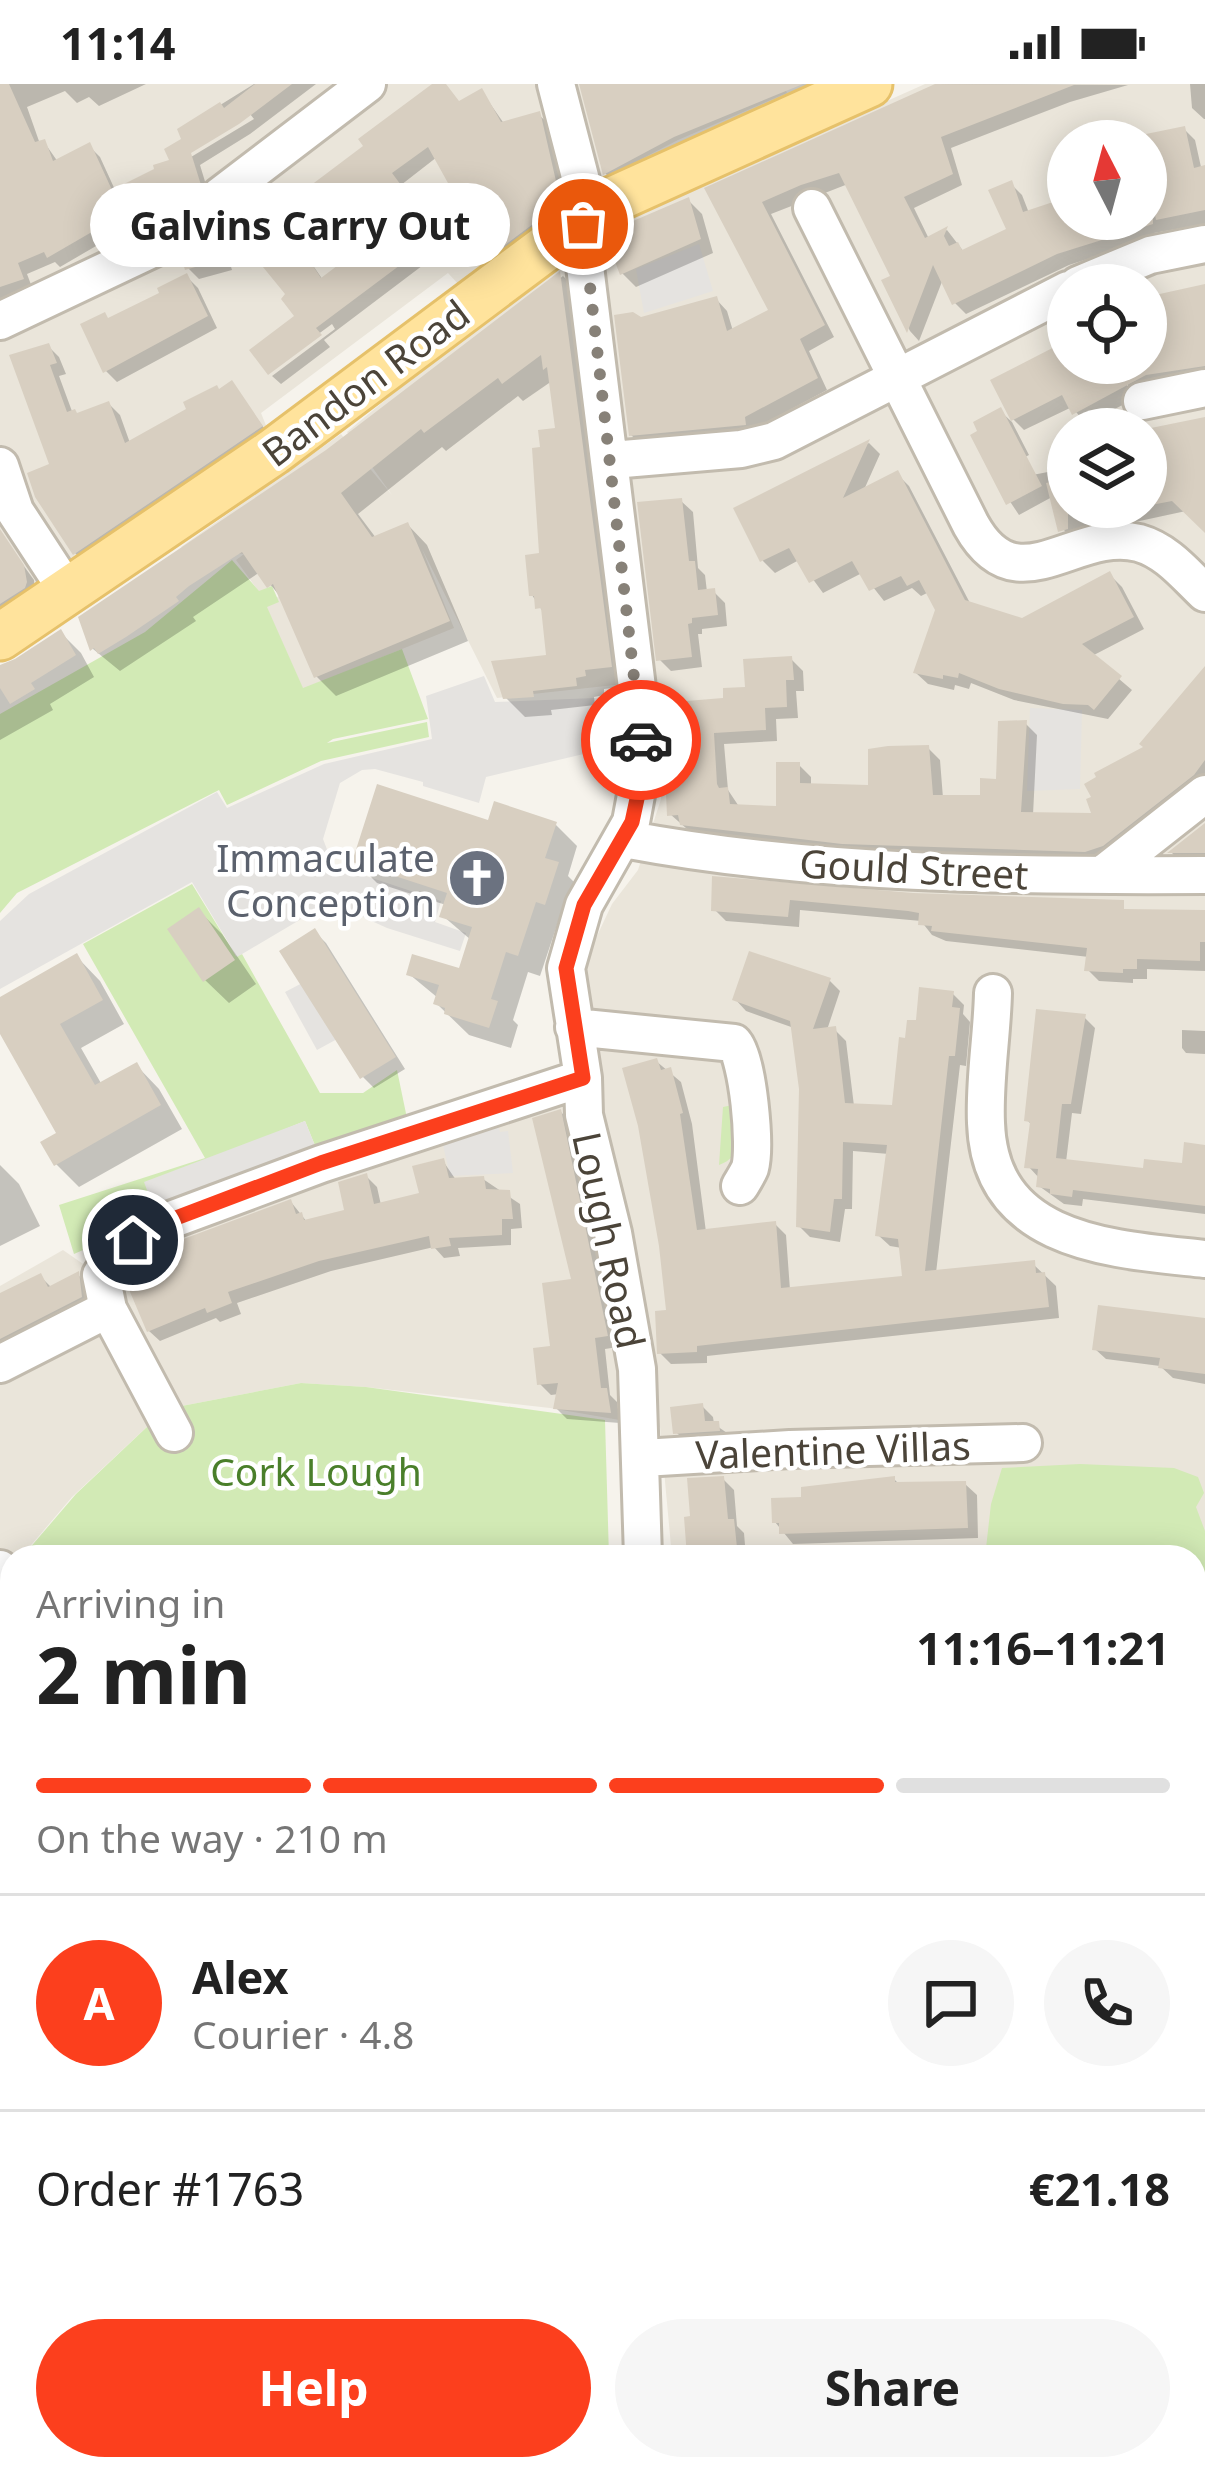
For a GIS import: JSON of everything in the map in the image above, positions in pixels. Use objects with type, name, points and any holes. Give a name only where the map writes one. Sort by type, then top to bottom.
[{"type":"main road","name":"Bandon Road","points":[[0,637],[273,452],[606,203],[869,84]]},
{"type":"street","points":[[220,196],[367,84]]},
{"type":"street","name":"Lough Road","points":[[556,84],[584,192],[583,250],[612,460],[642,763],[625,839],[575,928],[566,968],[584,1115],[637,1369],[644,1545]]},
{"type":"street","points":[[812,208],[974,532],[991,553],[1020,564],[1037,563],[1099,543],[1136,542],[1166,555],[1205,593]]},
{"type":"street","points":[[1128,264],[1205,244]]},
{"type":"street","points":[[0,321],[154,248]]},
{"type":"street","points":[[612,460],[758,446],[1047,301]]},
{"type":"street","points":[[1142,401],[1205,388]]},
{"type":"street","points":[[0,466],[19,517],[68,592]]},
{"type":"street","points":[[1102,875],[1205,794]]},
{"type":"street","name":"Gould Street","points":[[625,839],[704,854],[970,874],[1205,875]]},
{"type":"street","points":[[994,994],[987,1136],[999,1175],[1017,1203],[1051,1228],[1086,1244],[1205,1259]]},
{"type":"street","points":[[574,1027],[734,1042],[744,1065],[751,1153],[749,1171],[740,1186]]},
{"type":"street","points":[[174,1433],[108,1309],[101,1275],[118,1251],[163,1224],[321,1163],[583,1078]]},
{"type":"street","points":[[0,1364],[108,1309]]},
{"type":"street","name":"Valentine Villas","points":[[643,1457],[1023,1443]]},
{"type":"shaded area","points":[[0,84],[783,84],[787,93],[678,140],[599,181],[460,286],[448,273],[261,413],[271,438],[83,563],[0,608]]},
{"type":"shaded area","points":[[925,84],[1205,84],[1205,1545],[671,1545],[660,1427],[550,1408],[301,1383],[166,1409],[72,1497],[31,1545],[0,1545],[0,1286],[63,1250],[89,1268],[565,1091],[588,955],[612,904],[638,870],[661,799],[651,681],[497,698],[422,549],[454,628],[303,689],[266,606],[279,596],[272,586],[259,592],[236,560],[244,554],[181,547],[341,434],[392,495],[347,432],[575,241]]},
{"type":"shaded area","points":[[699,244],[713,291],[644,313],[636,269]]},
{"type":"shaded area","points":[[484,676],[495,702],[619,697],[622,745],[486,777],[479,803],[423,786],[423,782],[362,770],[340,783],[323,839],[333,865],[441,901],[435,922],[466,933],[460,951],[387,928],[330,902],[237,957],[192,882],[0,989],[0,921],[29,894],[217,792],[227,808],[324,764],[432,739],[426,696]]},
{"type":"shaded area","points":[[1030,708],[1082,710],[1080,789],[1027,791]]},
{"type":"shaded area","points":[[308,980],[339,1038],[317,1050],[285,992]]},
{"type":"shaded area","points":[[305,1121],[318,1153],[156,1214],[144,1182]]},
{"type":"shaded area","points":[[498,1126],[500,1132],[508,1131],[513,1173],[450,1176],[443,1145]]},
{"type":"green space","points":[[232,560],[259,591],[272,586],[279,602],[267,607],[303,688],[402,649],[428,719],[327,743],[427,722],[429,737],[321,761],[227,805],[219,790],[17,893],[0,913],[0,714],[145,632]]},
{"type":"green space","points":[[192,884],[236,956],[242,954],[320,1093],[363,1093],[397,1070],[409,1128],[318,1153],[305,1121],[226,1153],[158,1217],[74,1254],[59,1205],[205,1158],[83,944]]},
{"type":"green space","points":[[737,1104],[737,1148],[719,1165],[723,1107]]},
{"type":"green space","name":"Cork Lough","points":[[301,1383],[366,1387],[605,1420],[609,1545],[32,1545],[76,1494],[166,1409]]},
{"type":"green space","points":[[1080,1464],[1174,1468],[1198,1477],[1204,1493],[1196,1507],[1205,1545],[986,1545],[991,1504],[1002,1468]]},
{"type":"building","points":[[0,84],[9,84],[35,142],[45,139],[53,161],[90,142],[112,190],[169,160],[164,149],[181,139],[177,129],[220,102],[224,108],[255,84],[292,84],[191,153],[201,185],[198,200],[210,216],[223,259],[185,270],[165,203],[128,222],[125,216],[97,229],[47,258],[44,252],[18,263],[24,279],[0,287]]},
{"type":"building","points":[[432,84],[446,84],[459,101],[482,88],[501,122],[540,111],[561,203],[489,257],[428,147],[392,173],[439,236],[316,328],[322,335],[268,375],[249,350],[294,316],[281,299],[285,294],[245,245],[281,215],[278,210],[363,146],[358,139]],"holes":[[[336,213],[362,247],[321,278],[297,242]]]},
{"type":"building","points":[[579,84],[803,84],[674,137],[603,175]]},
{"type":"building","points":[[935,84],[1074,85],[941,137],[953,174],[904,197],[925,238],[948,226],[944,236],[949,246],[958,242],[962,250],[1006,229],[988,190],[1012,180],[1023,212],[1047,204],[1047,240],[1102,240],[1057,254],[952,305],[933,265],[907,333],[881,280],[890,276],[839,173],[801,185],[762,202],[825,325],[800,339],[818,378],[745,417],[746,425],[629,436],[614,315],[633,312],[641,317],[717,296],[727,331],[768,310],[704,188]]},
{"type":"building","points":[[1185,126],[1194,168],[1205,165],[1205,210],[1167,218],[1167,130]]},
{"type":"building","points":[[689,197],[701,239],[620,275],[606,237]]},
{"type":"building","points":[[560,271],[612,667],[585,670],[586,676],[576,678],[577,686],[503,699],[491,661],[546,655],[541,608],[535,609],[534,596],[529,596],[525,555],[539,553],[532,448],[540,447],[538,430],[555,428],[547,367],[543,370],[541,355],[502,384],[498,378],[424,433],[421,429],[341,493],[372,537],[408,522],[450,621],[314,678],[273,584],[267,588],[242,552],[189,586],[176,597],[179,601],[126,637],[98,654],[94,648],[90,651],[78,617],[326,450]]},
{"type":"building","points":[[187,273],[208,316],[103,373],[80,324],[105,312],[108,318]]},
{"type":"building","points":[[1205,284],[1205,366],[1167,372],[1167,292]]},
{"type":"building","points":[[49,343],[57,363],[50,365],[67,412],[109,401],[125,443],[186,409],[183,402],[232,380],[263,426],[73,555],[35,497],[27,473],[49,464],[9,355]]},
{"type":"building","points":[[1047,351],[1047,384],[1129,384],[1085,408],[1068,408],[1062,395],[1011,421],[990,380]]},
{"type":"building","points":[[1001,407],[1042,486],[1006,505],[970,435],[977,431],[973,422]]},
{"type":"building","points":[[1205,417],[1205,533],[1172,501],[1167,502],[1167,425]]},
{"type":"building","points":[[870,439],[843,498],[898,470],[965,600],[1022,618],[1110,571],[1134,617],[1082,644],[1122,676],[1094,710],[999,689],[959,673],[958,678],[943,675],[943,679],[913,673],[935,610],[919,580],[907,586],[901,576],[869,591],[852,561],[809,583],[789,548],[760,562],[733,508]]},
{"type":"building","points":[[682,498],[689,561],[695,561],[698,590],[715,588],[718,615],[692,618],[688,624],[692,657],[656,661],[637,502]]},
{"type":"building","points":[[0,529],[24,565],[27,582],[0,604]]},
{"type":"building","points":[[61,629],[76,655],[31,683],[35,689],[10,704],[0,688],[0,665]]},
{"type":"building","points":[[792,656],[794,680],[786,680],[787,707],[765,708],[766,730],[714,733],[717,784],[728,787],[730,804],[776,806],[776,762],[800,762],[800,783],[868,785],[868,749],[888,746],[929,745],[933,795],[980,795],[980,778],[996,779],[998,721],[1027,720],[1021,812],[1091,813],[1086,799],[1091,797],[1084,784],[1096,777],[1094,773],[1143,747],[1139,744],[1205,666],[1205,760],[1194,775],[1103,846],[1085,852],[842,844],[680,825],[678,815],[667,816],[662,703],[723,698],[723,688],[745,687],[743,659]]},
{"type":"building","name":"Immaculate Conception","points":[[377,784],[488,820],[494,801],[557,822],[545,858],[559,862],[545,905],[536,902],[518,956],[506,952],[491,999],[498,1001],[489,1028],[444,1014],[445,1008],[433,1004],[439,985],[406,975],[412,954],[459,968],[472,927],[439,917],[447,893],[352,862]]},
{"type":"building","points":[[1205,823],[1205,853],[1167,853]]},
{"type":"building","points":[[712,876],[913,893],[1124,900],[1124,909],[1205,910],[1205,942],[1200,942],[1200,961],[1137,959],[1137,969],[1123,969],[1123,973],[1084,971],[1087,948],[931,931],[932,926],[918,925],[919,913],[908,911],[790,900],[788,917],[711,911]]},
{"type":"building","points":[[199,907],[235,960],[203,982],[167,929]]},
{"type":"building","points":[[315,928],[396,1057],[360,1079],[279,951]]},
{"type":"building","points":[[749,951],[831,978],[813,1029],[836,1026],[845,1103],[892,1105],[899,1037],[905,1038],[907,1020],[916,1020],[919,987],[954,991],[952,1007],[960,1008],[955,1056],[949,1056],[925,1271],[1035,1260],[1036,1273],[1045,1272],[1049,1307],[657,1354],[655,1311],[666,1310],[659,1246],[638,1126],[622,1068],[657,1058],[661,1070],[671,1067],[683,1113],[697,1230],[776,1221],[781,1288],[902,1276],[898,1239],[875,1236],[887,1145],[843,1142],[842,1199],[834,1199],[830,1232],[796,1227],[799,1089],[790,1021],[732,1000]]},
{"type":"building","points":[[77,953],[103,1000],[60,1024],[95,1085],[137,1062],[161,1105],[54,1166],[40,1142],[56,1133],[0,1034],[0,997]]},
{"type":"building","points":[[1036,1009],[1086,1014],[1071,1104],[1062,1104],[1056,1158],[1143,1168],[1144,1159],[1182,1163],[1184,1142],[1205,1145],[1205,1206],[1073,1190],[1072,1197],[1036,1187],[1038,1169],[1024,1168],[1030,1122],[1024,1121]]},
{"type":"building","points":[[561,1109],[608,1336],[595,1338],[601,1388],[607,1388],[611,1413],[553,1409],[558,1383],[537,1385],[533,1348],[550,1346],[542,1283],[571,1279],[532,1118]]},
{"type":"building","points":[[444,1158],[449,1178],[484,1176],[486,1189],[510,1190],[513,1219],[502,1219],[502,1235],[449,1238],[451,1246],[431,1249],[429,1236],[319,1261],[228,1292],[232,1303],[207,1313],[205,1308],[147,1332],[125,1280],[178,1241],[291,1199],[296,1214],[302,1212],[304,1220],[344,1210],[338,1182],[367,1173],[374,1204],[419,1193],[412,1166]]},
{"type":"building","points":[[79,1271],[82,1297],[0,1339],[0,1293],[41,1273],[48,1287]]},
{"type":"building","points":[[1098,1305],[1205,1318],[1205,1374],[1158,1368],[1160,1358],[1092,1350]]},
{"type":"building","points":[[703,1403],[705,1421],[719,1421],[720,1431],[673,1434],[670,1407]]},
{"type":"building","points":[[724,1476],[728,1519],[734,1519],[737,1545],[686,1545],[687,1478]]},
{"type":"building","points":[[895,1476],[895,1482],[966,1481],[968,1528],[779,1534],[779,1523],[772,1523],[771,1498],[801,1497],[801,1487]]},
{"type":"way so far","points":[[583,224],[641,740]]},
{"type":"place","name":"Galvins Carry Out","points":[[583,224]]},
{"type":"place","name":"Immaculate Conception","points":[[477,878]]},
{"type":"route","points":[[133,1240],[168,1221],[321,1163],[583,1078],[566,968],[584,905],[632,822],[640,785],[641,740]]}]
